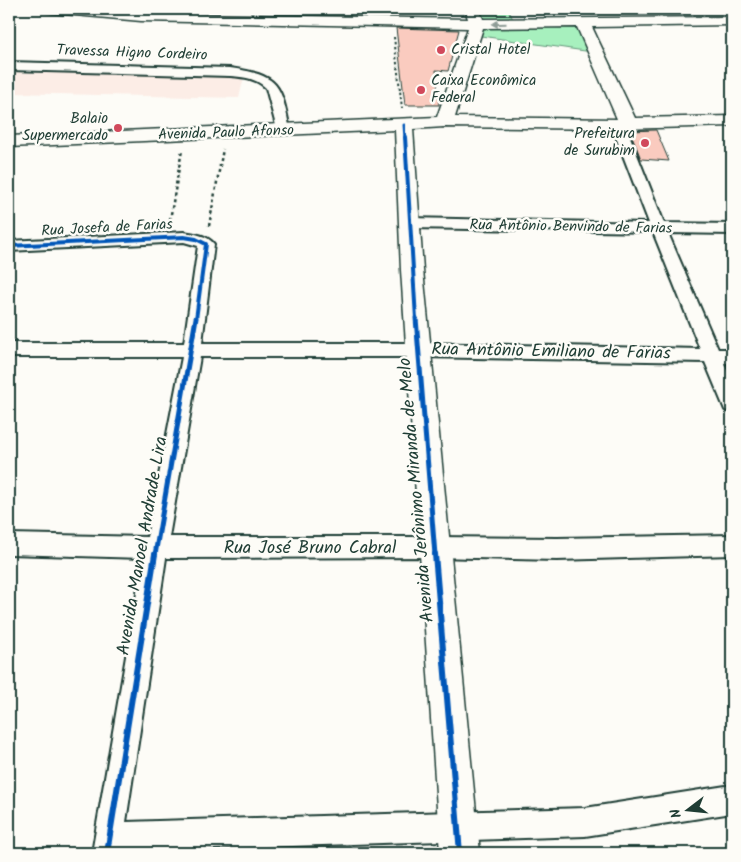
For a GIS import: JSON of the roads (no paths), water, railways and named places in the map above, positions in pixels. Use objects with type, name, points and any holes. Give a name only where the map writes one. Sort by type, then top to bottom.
[{"type":"main road","points":[[52,9],[141,17],[361,15],[393,22],[474,16],[583,23],[732,21]]},
{"type":"main road","points":[[444,122],[474,16]]},
{"type":"main road","points":[[583,23],[623,123]]},
{"type":"main road","name":"Avenida Paulo Afonso","points":[[9,142],[444,122],[623,123],[732,121]]},
{"type":"main road","name":"Avenida Jerônimo Miranda de Melo","points":[[404,125],[409,223],[460,853]]},
{"type":"street","name":"Travessa Higno Cordeiro","points":[[9,66],[230,72],[254,75],[264,79],[272,86],[277,96],[284,130]]},
{"type":"street","points":[[623,123],[659,229],[732,405]]},
{"type":"street","name":"Rua Antônio Benvindo de Farias","points":[[409,223],[732,230]]},
{"type":"street","name":"Rua Josefa de Farias","points":[[13,246],[167,238],[196,239],[206,244]]},
{"type":"street","name":"Avenida Manoel Andrade Lira","points":[[108,845],[156,548],[192,351],[206,244]]},
{"type":"street","points":[[9,262],[13,246]]},
{"type":"street","name":"Rua Antônio Emiliano de Farias","points":[[9,350],[419,350],[732,356]]},
{"type":"street","name":"Rua José Bruno Cabral","points":[[9,544],[156,548],[435,547],[557,550],[732,545]]},
{"type":"street","points":[[108,845],[458,824],[585,822],[732,799]]},
{"type":"place","name":"Cristal Hotel","points":[[441,50]]},
{"type":"place","name":"Caixa Econômica Federal","points":[[421,90]]},
{"type":"place","name":"Balaio Supermercado","points":[[118,128]]},
{"type":"place","name":"Prefeitura de Surubim","points":[[645,143]]}]
